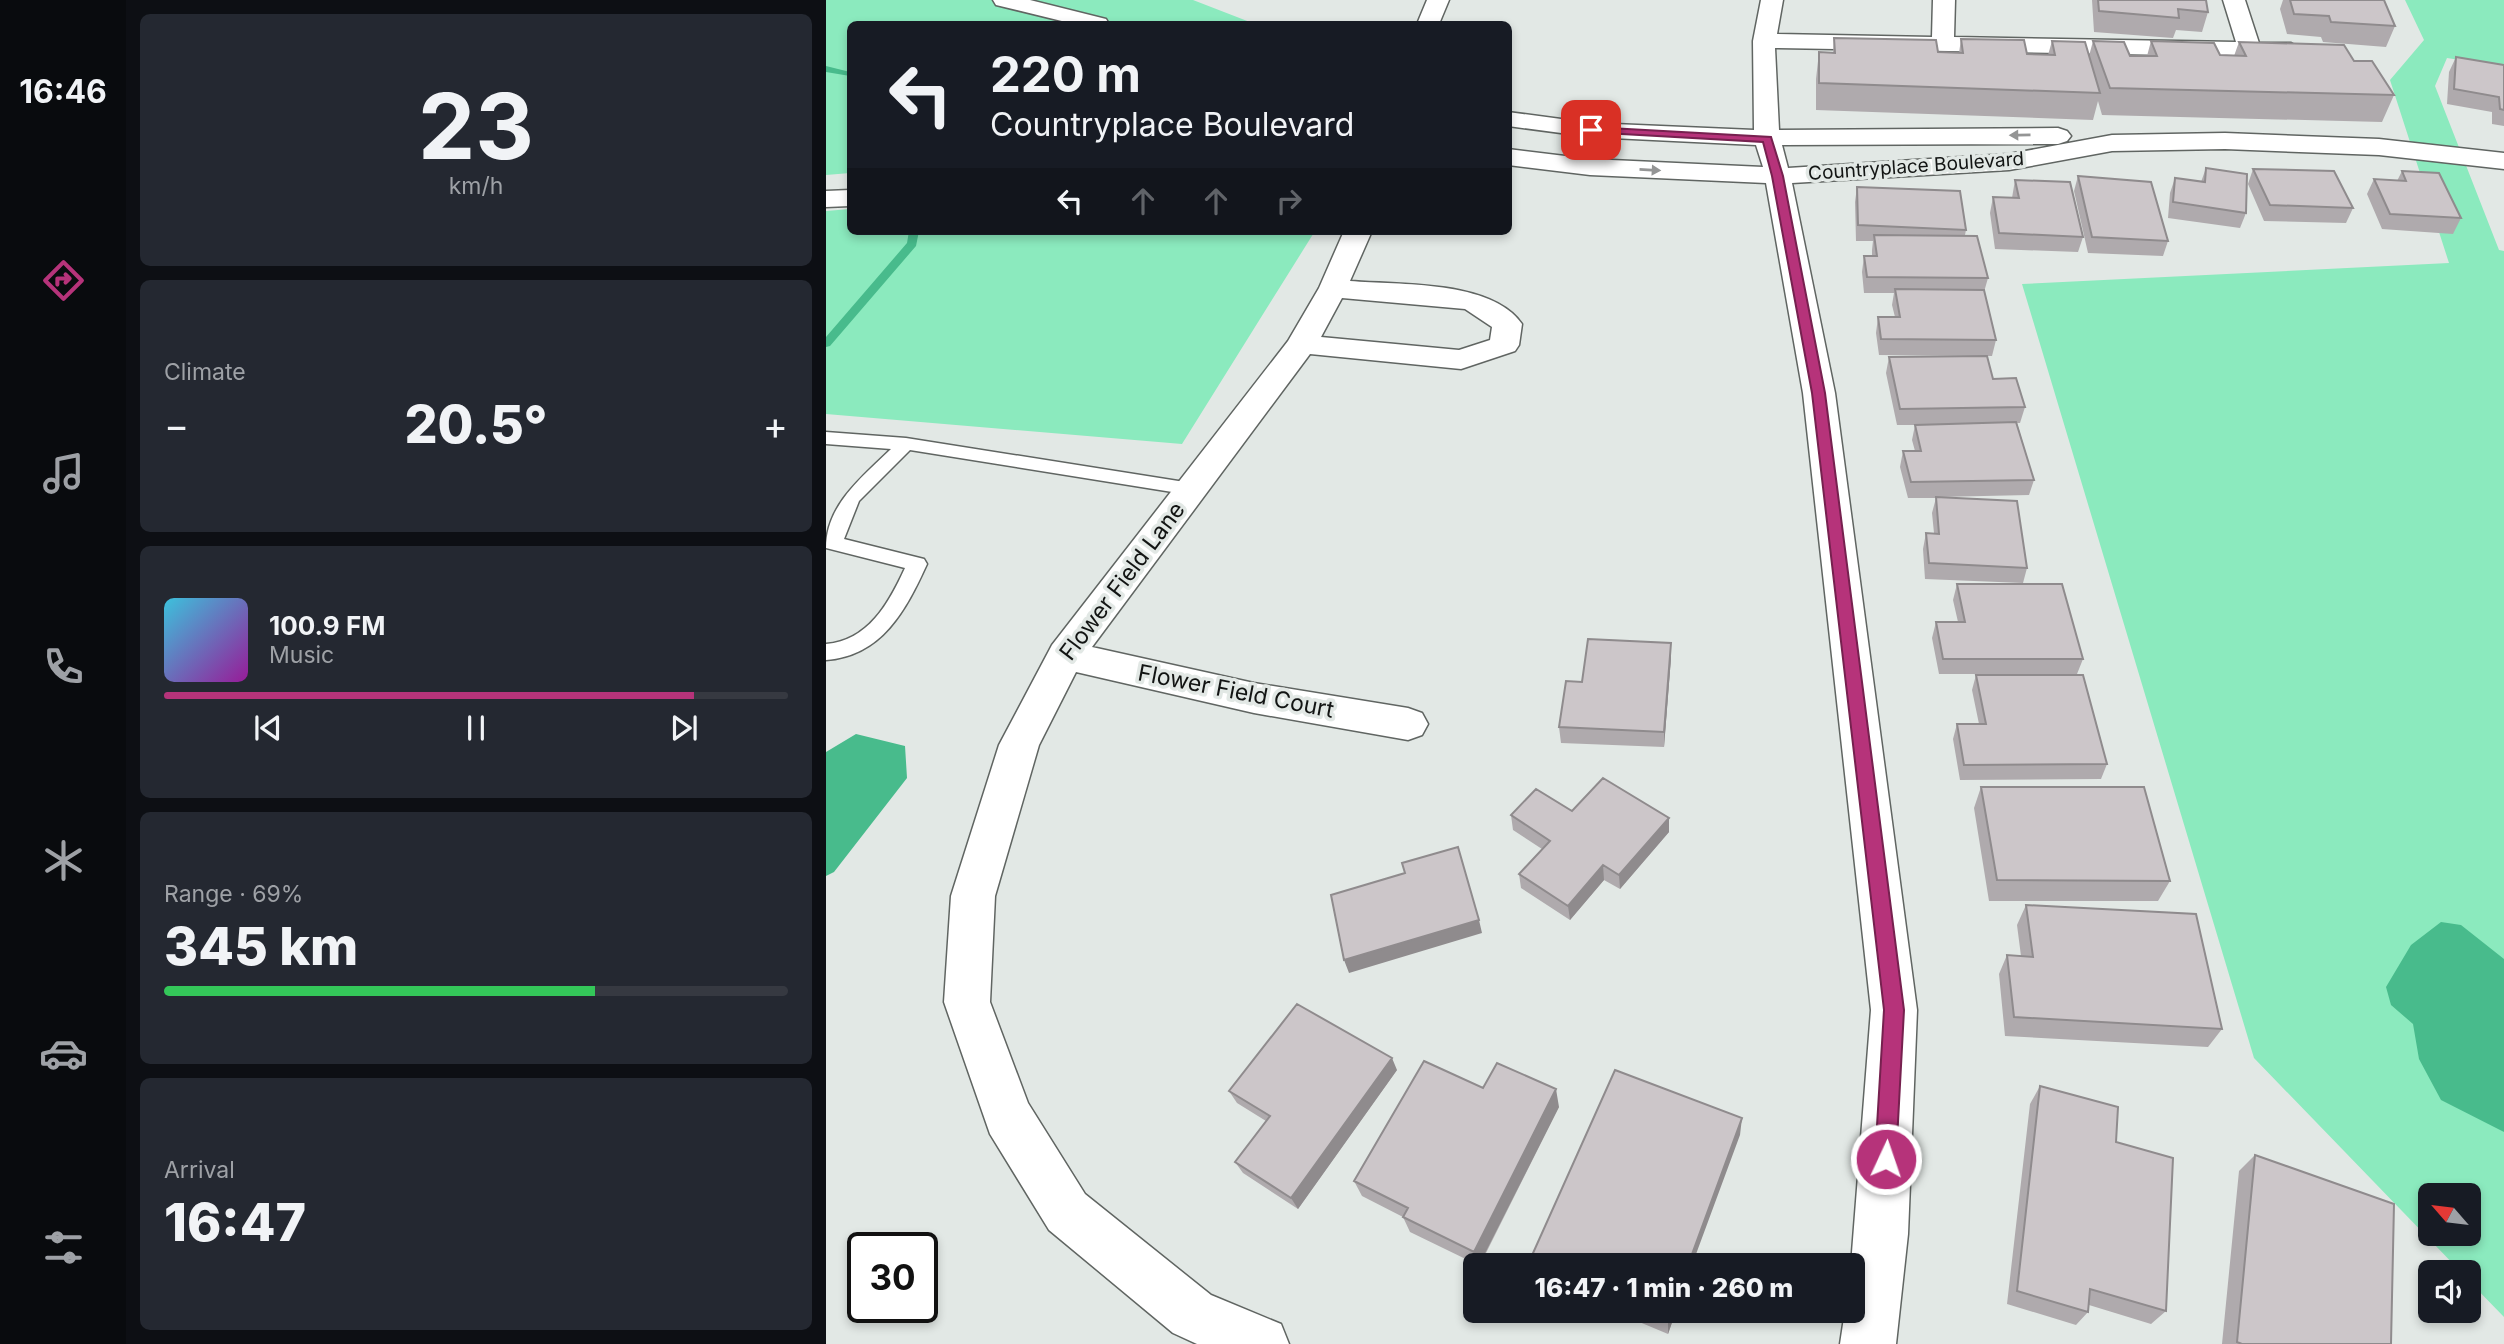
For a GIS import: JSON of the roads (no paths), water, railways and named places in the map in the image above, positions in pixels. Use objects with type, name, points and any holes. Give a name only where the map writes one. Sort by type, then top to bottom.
[{"type":"street","points":[[1004,0],[1086,21]]},
{"type":"street","points":[[1429,21],[1438,0]]},
{"type":"street","points":[[1772,0],[1764,41],[1767,139],[1778,176],[1819,393],[1894,1010],[1882,1234],[1868,1344]]},
{"type":"street","points":[[1942,43],[1944,0]]},
{"type":"street","points":[[2234,0],[2249,48]]},
{"type":"street","points":[[1764,41],[2317,51]]},
{"type":"street","name":"Countryplace Boulevard","points":[[1512,119],[1591,130],[1767,139],[2045,134],[2112,143],[2306,142],[2504,160]]},
{"type":"street","name":"Countryplace Boulevard","points":[[1512,158],[1590,167],[1778,176],[2009,162],[2112,143]]},
{"type":"street","points":[[826,199],[847,198]]},
{"type":"street","name":"Flower Field Lane","points":[[1261,1344],[1192,1314],[1067,1212],[1007,1117],[967,1002],[973,896],[1019,745],[1065,655],[1303,344],[1333,288],[1356,235]]},
{"type":"street","points":[[1303,344],[1461,360],[1504,345],[1507,324],[1473,301],[1333,288]]},
{"type":"street","name":"Flower Field Court","points":[[1065,655],[1254,698],[1408,724]]},
{"type":"lane","points":[[826,438],[906,444],[1191,489]]},
{"type":"lane","points":[[826,652],[841,653],[870,636],[900,601],[916,564],[830,542],[851,498],[906,444]]},
{"type":"waterway","points":[[826,69],[847,73]]},
{"type":"waterway","points":[[826,344],[912,244],[913,235]]}]
